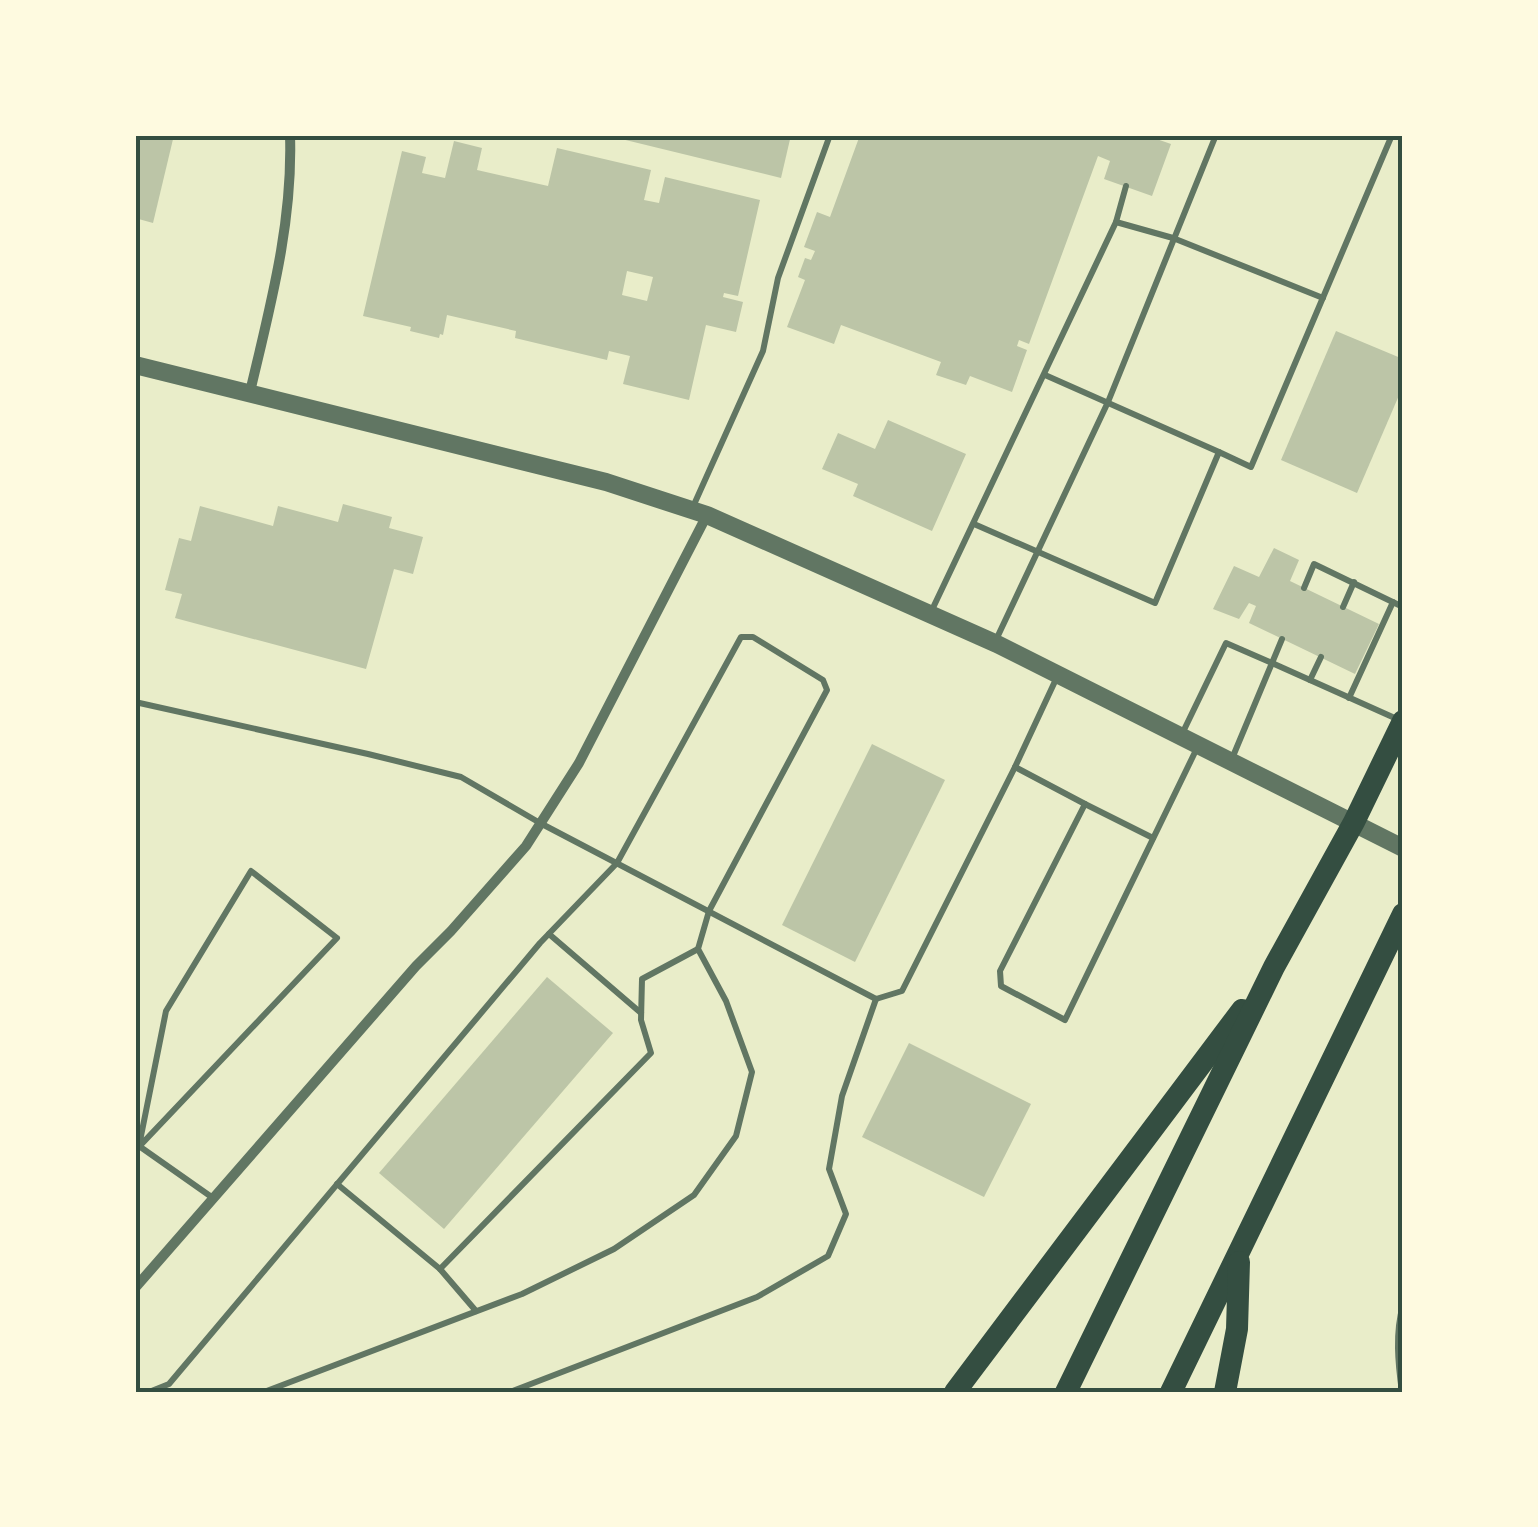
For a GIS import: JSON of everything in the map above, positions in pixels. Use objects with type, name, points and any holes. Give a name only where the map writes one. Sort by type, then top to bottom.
[{"type":"highway","points":[[1066,1392],[1274,967],[1354,822],[1403,721]]},
{"type":"highway","points":[[1170,1392],[1403,914]]},
{"type":"highway","points":[[955,1392],[1274,967]]},
{"type":"highway","points":[[1225,1392],[1237,1329],[1239,1253]]},
{"type":"street","points":[[250,392],[288,218],[290,135]]},
{"type":"street","points":[[135,365],[606,482],[700,512],[994,643],[1403,848]]},
{"type":"street","points":[[135,1288],[526,846],[578,763],[700,512]]},
{"type":"lane","points":[[700,512],[763,352],[778,278],[830,135]]},
{"type":"lane","points":[[994,643],[1108,402],[1216,135]]},
{"type":"lane","points":[[1045,375],[1251,468],[1392,135]]},
{"type":"lane","points":[[930,614],[1116,222],[1126,186]]},
{"type":"lane","points":[[1116,222],[1174,238],[1323,298]]},
{"type":"lane","points":[[974,524],[1155,603],[1219,452]]},
{"type":"lane","points":[[1304,588],[1314,564],[1403,607]]},
{"type":"lane","points":[[1342,607],[1354,582]]},
{"type":"lane","points":[[1350,698],[1393,602]]},
{"type":"lane","points":[[149,1392],[169,1384],[549,934],[617,863],[741,636],[753,637],[823,680],[826,690],[709,912],[698,949],[726,1001],[752,1072],[736,1136],[694,1196],[614,1250],[522,1294],[264,1392]]},
{"type":"lane","points":[[1231,761],[1282,639]]},
{"type":"lane","points":[[1085,804],[1000,971],[1001,986],[1064,1020],[1153,838],[1226,643],[1403,721]]},
{"type":"lane","points":[[1310,680],[1321,657]]},
{"type":"lane","points":[[135,702],[461,777],[540,823],[876,999],[902,991],[1058,674]]},
{"type":"lane","points":[[1015,767],[1153,838]]},
{"type":"lane","points":[[250,871],[337,938],[137,1149],[166,1012],[250,871]]},
{"type":"lane","points":[[549,934],[642,1014]]},
{"type":"lane","points":[[440,1269],[652,1053],[641,1020],[642,979],[698,949]]},
{"type":"lane","points":[[510,1392],[757,1297],[828,1256],[846,1214],[829,1170],[842,1096],[876,999]]},
{"type":"lane","points":[[137,1149],[213,1198]]},
{"type":"lane","points":[[337,1184],[440,1269],[476,1311]]},
{"type":"lane","points":[[1402,1392],[1399,1318],[1403,1305]]},
{"type":"building","points":[[135,135],[174,135],[153,223],[135,218]]},
{"type":"building","points":[[605,135],[791,135],[781,178]]},
{"type":"building","points":[[860,135],[1145,135],[1171,144],[1152,196],[1104,179],[1110,161],[1098,156],[1029,344],[1019,340],[1017,346],[1027,350],[1012,392],[970,376],[966,385],[936,375],[941,362],[841,325],[834,344],[787,327],[805,280],[798,277],[805,258],[811,260],[815,251],[804,247],[817,212],[830,217]]},
{"type":"building","points":[[454,141],[482,148],[477,170],[548,186],[557,148],[651,170],[644,200],[659,203],[665,177],[760,200],[738,296],[724,293],[723,297],[743,302],[736,332],[706,325],[689,400],[623,384],[630,356],[609,351],[607,360],[515,338],[516,331],[447,315],[439,338],[363,316],[402,151],[426,157],[422,173],[445,178]],"holes":[[[627,271],[653,277],[647,301],[622,295]]]},
{"type":"building","points":[[1336,331],[1403,359],[1403,386],[1357,493],[1281,460]]},
{"type":"building","points":[[888,420],[966,454],[932,531],[853,496],[858,484],[822,469],[838,433],[875,449]]},
{"type":"building","points":[[343,504],[392,517],[389,528],[423,537],[413,574],[394,569],[366,669],[175,618],[182,594],[165,590],[179,538],[191,541],[200,506],[273,526],[278,506],[338,522]]},
{"type":"building","points":[[1274,548],[1299,560],[1290,581],[1379,624],[1355,674],[1249,623],[1256,606],[1249,603],[1239,619],[1213,609],[1234,566],[1259,577]]},
{"type":"building","points":[[872,744],[945,780],[855,962],[782,925]]},
{"type":"building","points":[[547,977],[613,1033],[444,1229],[379,1173]]},
{"type":"building","points":[[909,1043],[1031,1104],[984,1197],[862,1137]]}]
